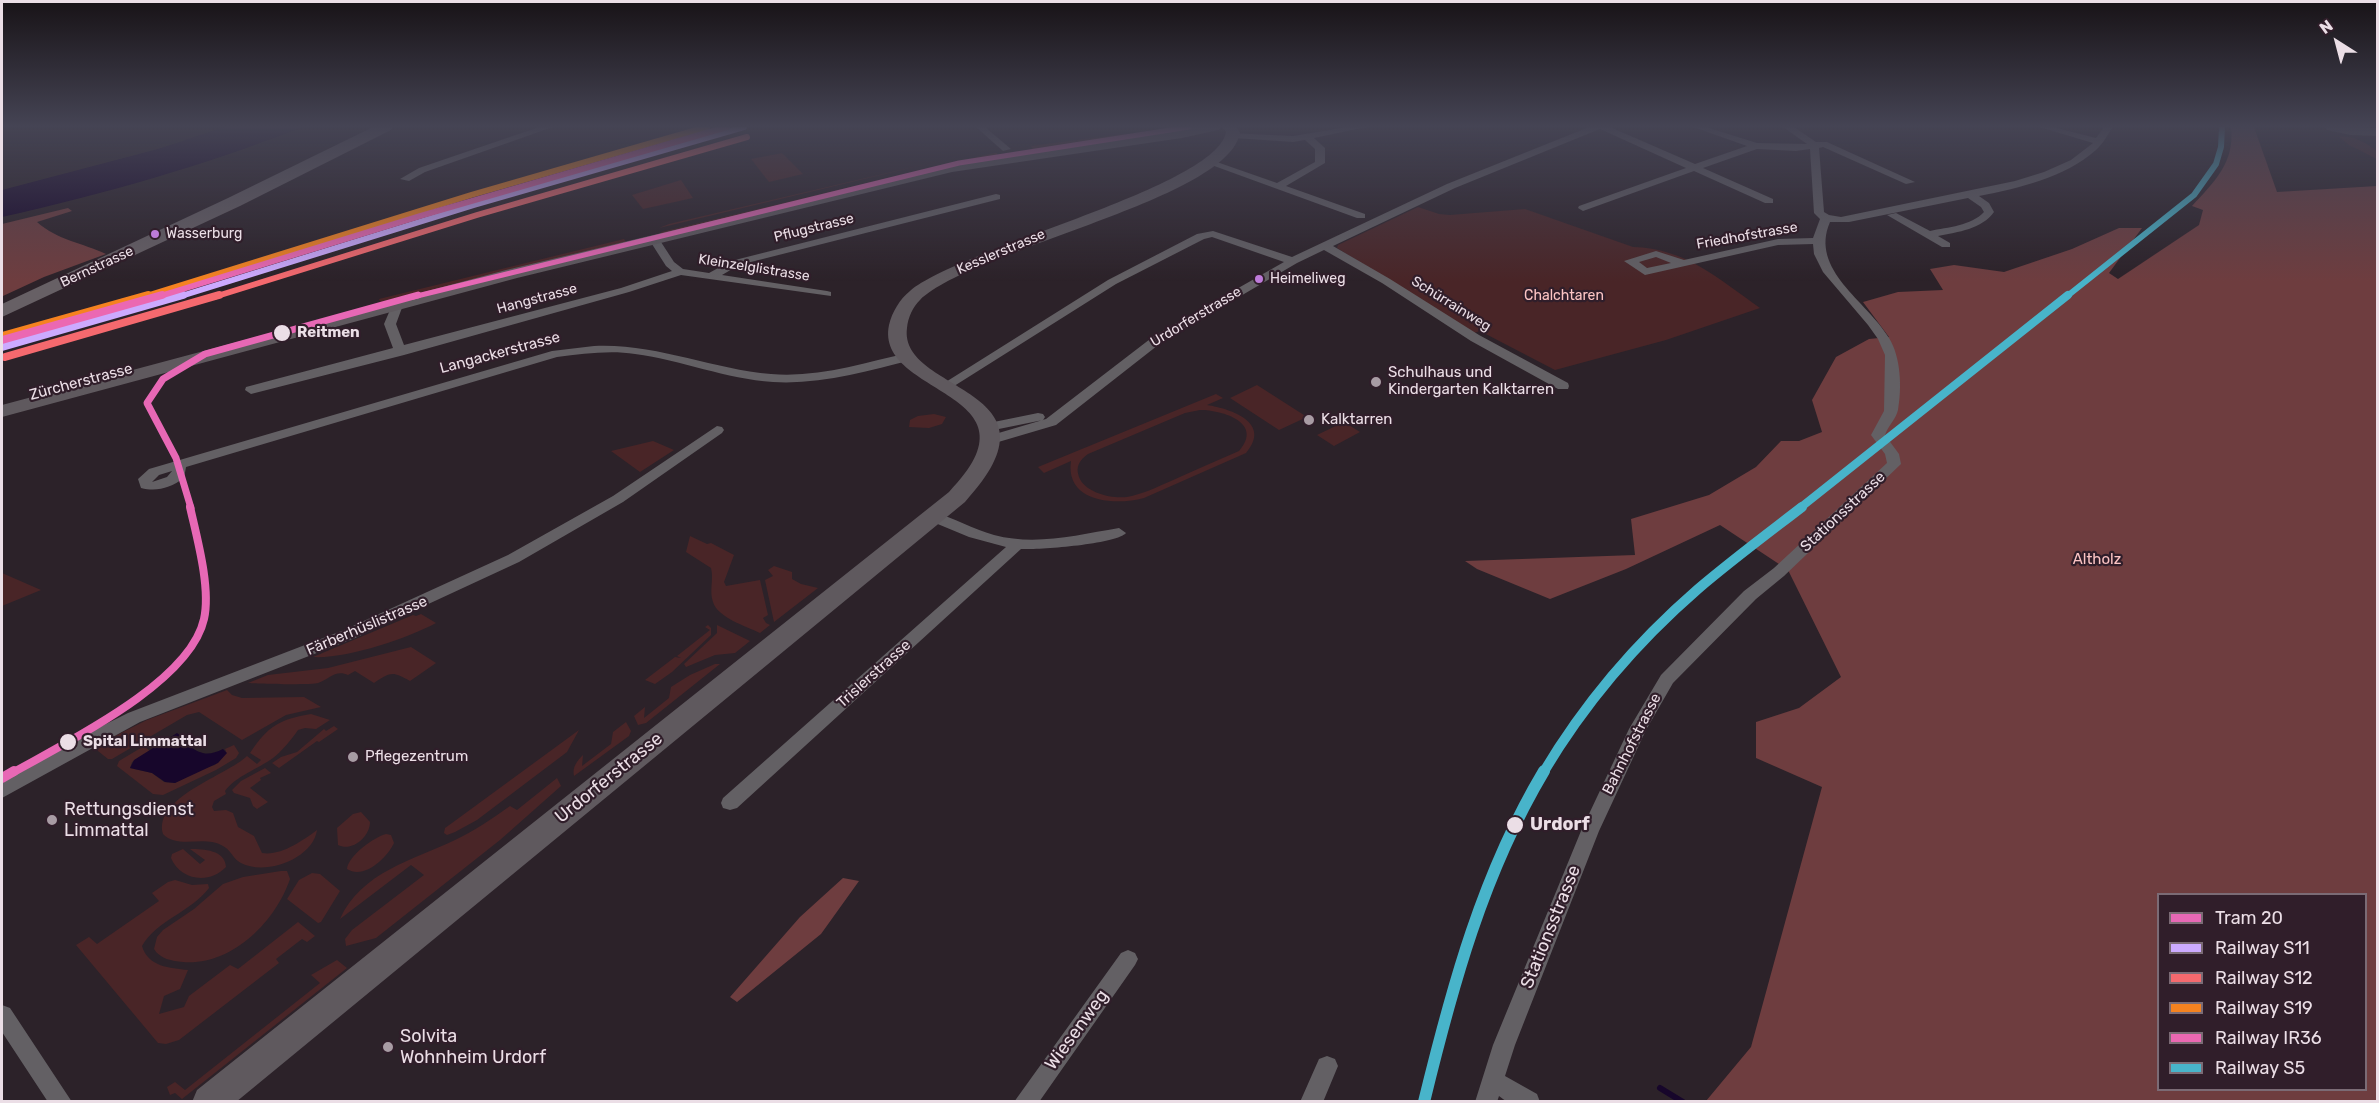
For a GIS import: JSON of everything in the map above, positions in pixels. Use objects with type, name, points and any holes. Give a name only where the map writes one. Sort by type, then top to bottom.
[{"type":"main road","name":"Bernstrasse","points":[[2,311],[281,178]]},
{"type":"main road","points":[[153,367],[345,306],[896,178]]},
{"type":"main road","name":"Kesslerstrasse","points":[[908,357],[898,338],[900,318],[913,297],[932,282],[1052,230],[1167,188],[1184,178]]},
{"type":"main road","points":[[153,367],[397,305],[652,236]]},
{"type":"main road","points":[[908,357],[975,405],[990,433]]},
{"type":"main road","name":"Zürcherstrasse","points":[[2,404],[153,367]]},
{"type":"main road","name":"Zürcherstrasse","points":[[2,411],[153,367]]},
{"type":"main road","name":"Urdorferstrasse","points":[[209,1101],[957,497],[978,476],[987,460],[990,433]]},
{"type":"street","points":[[1254,178],[1361,216]]},
{"type":"street","points":[[1277,187],[1292,178]]},
{"type":"street","name":"Urdorferstrasse","points":[[990,433],[1044,425],[1158,339],[1323,245],[1470,178]]},
{"type":"street","points":[[1583,208],[1665,178]]},
{"type":"street","points":[[1717,178],[1768,201]]},
{"type":"street","points":[[1815,178],[1817,210],[1826,218],[1847,219],[2010,186],[2033,178]]},
{"type":"street","points":[[1902,178],[1910,182]]},
{"type":"street","points":[[1929,235],[1985,219],[1989,212],[1988,208],[1968,194]]},
{"type":"street","name":"Pflugstrasse","points":[[712,276],[735,263],[996,197]]},
{"type":"street","points":[[1892,215],[1946,245]]},
{"type":"street","points":[[1817,241],[1821,225],[1826,218]]},
{"type":"street","points":[[947,386],[1095,292],[1201,236],[1213,234],[1293,261]]},
{"type":"street","name":"Kleinzelglistrasse","points":[[652,236],[670,264],[680,272],[827,294]]},
{"type":"street","name":"Friedhofstrasse","points":[[1683,263],[1778,242],[1817,241]]},
{"type":"street","name":"Stationsstrasse","points":[[1667,679],[1750,595],[1779,572],[1894,464],[1892,454],[1878,435],[1891,413],[1891,355],[1875,327],[1827,269],[1817,241]]},
{"type":"street","name":"Schürrainweg","points":[[1323,245],[1400,290],[1475,338],[1563,387]]},
{"type":"street","name":"Hangstrasse","points":[[251,390],[400,352],[625,290],[680,272]]},
{"type":"street","points":[[397,305],[390,324],[400,352]]},
{"type":"street","name":"Langackerstrasse","points":[[179,465],[556,354],[591,350],[633,350],[757,376],[800,379],[842,374],[908,357]]},
{"type":"street","name":"Färberhüslistrasse","points":[[2,791],[113,727],[352,633],[512,559],[625,495],[688,454],[717,430]]},
{"type":"street","points":[[933,517],[981,537],[1018,544],[1062,542],[1119,533]]},
{"type":"street","name":"Trislerstrasse","points":[[730,803],[1018,544]]},
{"type":"street","name":"Bahnhofstrasse","points":[[1599,810],[1638,729],[1667,679]]},
{"type":"street","name":"Stationsstrasse","points":[[1490,1091],[1504,1045],[1599,810]]},
{"type":"street","name":"Wiesenweg","points":[[1025,1101],[1128,960]]},
{"type":"street","points":[[2,1015],[61,1101]]},
{"type":"street","points":[[1311,1101],[1327,1065]]},
{"type":"street","points":[[1490,1091],[1529,1101]]},
{"type":"green space","points":[[766,178],[784,178],[769,182]]},
{"type":"green space","points":[[864,178],[866,178],[659,228]]},
{"type":"green space","points":[[887,178],[905,178],[662,235],[661,232]]},
{"type":"green space","name":"Altholz","points":[[2272,178],[2277,192],[2377,186],[2377,1101],[1706,1101],[1751,1047],[1822,787],[1756,758],[1756,722],[1799,708],[1841,677],[1788,570],[1720,525],[1626,569],[1550,599],[1477,569],[1465,561],[1635,555],[1631,519],[1709,495],[1756,467],[1781,441],[1799,441],[1822,432],[1812,400],[1836,357],[1869,339],[1889,337],[1863,302],[1898,292],[1943,290],[1930,269],[1954,265],[2004,272],[2072,249],[2119,228],[2142,228],[2109,273],[2118,279],[2199,225],[2203,210],[2192,206],[2215,180]]},
{"type":"green space","points":[[681,180],[693,198],[643,209],[632,195]]},
{"type":"green space","name":"Chalchtaren","points":[[1418,207],[1450,215],[1525,209],[1633,247],[1652,249],[1685,259],[1716,276],[1760,308],[1666,340],[1555,370],[1480,331],[1474,333],[1337,248],[1338,245]]},
{"type":"green space","points":[[68,208],[72,211],[37,222],[53,233],[106,254],[44,277],[3,296],[2,224]]},
{"type":"green space","points":[[624,239],[628,245],[383,307],[379,299]]},
{"type":"green space","points":[[1257,385],[1307,417],[1279,430],[1230,398]]},
{"type":"green space","points":[[1216,394],[1223,398],[1207,405],[1227,410],[1246,419],[1254,433],[1253,442],[1246,453],[1144,498],[1132,500],[1106,501],[1084,493],[1076,485],[1071,475],[1071,461],[1044,473],[1038,467]],"holes":[[[1209,411],[1229,416],[1244,426],[1247,433],[1239,451],[1150,490],[1127,497],[1100,494],[1082,483],[1079,477],[1079,464],[1088,454],[1185,413]]]},
{"type":"green space","points":[[934,414],[946,417],[942,424],[929,428],[909,427],[910,420],[918,416]]},
{"type":"green space","points":[[1344,422],[1360,432],[1334,446],[1317,435]]},
{"type":"green space","points":[[653,441],[674,450],[640,472],[611,451]]},
{"type":"green space","points":[[690,536],[707,544],[711,543],[734,555],[724,582],[726,586],[760,580],[768,615],[763,618],[770,625],[760,633],[720,613],[712,598],[711,568],[686,552]]},
{"type":"green space","points":[[774,566],[792,572],[792,579],[801,584],[818,588],[774,622],[765,580],[773,576],[768,570]]},
{"type":"green space","points":[[2,573],[41,590],[2,606]]},
{"type":"green space","points":[[421,614],[436,623],[376,647],[342,655],[313,657],[413,615]]},
{"type":"green space","points":[[708,625],[711,628],[711,635],[672,672],[655,684],[645,680],[675,657],[681,658],[677,656],[710,630],[705,627]]},
{"type":"green space","points":[[717,625],[750,641],[735,653],[715,655],[686,667],[684,664],[717,633]]},
{"type":"green space","points":[[411,647],[436,663],[410,681],[392,674],[374,683],[355,671],[348,675],[336,674],[314,684],[248,683],[268,675],[328,668]]},
{"type":"green space","points":[[720,664],[646,723],[638,725],[634,716],[645,707],[644,718],[669,698],[671,687],[690,675]]},
{"type":"green space","points":[[227,690],[232,695],[242,698],[304,697],[321,707],[286,715],[242,740],[199,712],[187,715],[112,759],[108,759],[93,747],[147,720]]},
{"type":"green space","points":[[311,714],[330,720],[316,729],[298,730],[276,756],[235,781],[225,791],[226,794],[214,801],[212,807],[214,811],[226,810],[233,813],[238,827],[254,836],[262,853],[284,850],[317,830],[314,840],[298,857],[275,866],[251,867],[237,861],[227,849],[219,844],[206,841],[174,840],[163,834],[163,821],[169,809],[180,798],[247,756],[257,764],[261,760],[250,753],[269,730],[283,721]]},
{"type":"green space","points":[[626,722],[631,731],[629,736],[574,776],[574,767],[581,757],[583,755],[582,766],[611,744],[613,732]]},
{"type":"green space","points":[[334,726],[338,729],[279,768],[272,763],[281,757],[297,752],[324,729],[326,731]]},
{"type":"green space","points":[[579,730],[567,752],[477,820],[455,832],[447,835],[444,833],[445,828]]},
{"type":"green space","points":[[234,745],[239,753],[236,758],[163,795],[153,794],[117,766],[119,761],[144,746],[150,751],[132,762],[130,768],[152,773],[164,782],[175,783],[201,769],[215,765],[226,751],[225,749]]},
{"type":"green space","points":[[265,768],[271,773],[260,778],[261,780],[250,788],[268,802],[257,809],[250,798],[234,793],[232,790],[241,781]]},
{"type":"green space","points":[[557,778],[561,786],[500,840],[376,938],[346,946],[345,939],[352,930],[424,875],[411,865],[340,919],[349,903],[361,890],[390,869],[462,836],[510,806],[517,810]]},
{"type":"green space","points":[[361,812],[370,822],[364,838],[354,845],[343,847],[338,845],[337,828],[353,814]]},
{"type":"green space","points":[[386,834],[391,835],[394,843],[381,861],[361,872],[347,869],[352,858],[362,848]]},
{"type":"green space","points":[[183,849],[200,864],[205,860],[190,849],[201,849],[218,854],[225,861],[226,867],[212,876],[195,878],[181,871],[171,858],[172,854]]},
{"type":"green space","points":[[287,871],[290,879],[274,911],[262,926],[234,949],[218,957],[183,962],[163,957],[154,949],[157,937],[163,930],[194,909],[223,884],[243,877]]},
{"type":"green space","points":[[312,873],[320,874],[340,891],[321,922],[318,923],[287,899],[299,880]]},
{"type":"green space","points":[[843,878],[859,881],[821,934],[737,1002],[730,997],[800,917]]},
{"type":"green space","points":[[175,880],[192,885],[208,884],[209,888],[193,904],[156,929],[142,946],[154,962],[167,967],[188,970],[180,989],[164,996],[159,1014],[184,1007],[189,996],[230,965],[238,969],[298,922],[315,936],[307,942],[302,939],[276,959],[279,963],[179,1040],[166,1044],[158,1043],[76,945],[89,937],[97,944],[159,901],[152,893]]},
{"type":"green space","points":[[337,960],[347,968],[182,1099],[175,1093],[170,1095],[167,1087],[175,1082],[185,1090],[320,983],[311,975]]},
{"type":"shaded area","points":[[46,178],[152,178],[2,217],[2,190]]},
{"type":"shaded area","points":[[177,733],[191,743],[188,745],[201,753],[213,753],[223,749],[227,753],[218,763],[175,783],[165,782],[152,773],[130,768],[134,760]]},
{"type":"waterway","points":[[1660,1088],[1683,1102]]},
{"type":"tram line","name":"20","points":[[2,778],[86,732],[147,691],[173,668],[193,645],[204,621],[203,571],[186,490],[174,453],[147,403],[156,386],[170,373],[205,354],[455,285],[895,178]]},
{"type":"rail line","name":"S19","points":[[2,336],[129,301],[528,178]]},
{"type":"rail line","name":"IR36","points":[[2,340],[146,300],[549,178]]},
{"type":"rail line","name":"S11","points":[[2,347],[132,311],[566,178]]},
{"type":"rail line","name":"S12","points":[[5,357],[135,321],[477,215],[603,178]]},
{"type":"rail line","name":"S5","points":[[1424,1102],[1466,944],[1505,844],[1529,796],[1557,750],[1601,689],[1669,616],[1698,589],[2194,195],[2208,178]]},
{"type":"place","name":"Wasserburg","points":[[155,234]]},
{"type":"place","name":"Heimeliweg","points":[[1259,279]]},
{"type":"place","name":"Reitmen","points":[[282,333]]},
{"type":"place","name":"Schulhaus und Kindergarten Kalktarren","points":[[1376,382]]},
{"type":"place","name":"Kalktarren","points":[[1309,420]]},
{"type":"place","name":"Spital Limmattal","points":[[68,742]]},
{"type":"place","name":"Pflegezentrum","points":[[353,757]]},
{"type":"place","name":"Rettungsdienst Limmattal","points":[[52,820]]},
{"type":"place","name":"Urdorf","points":[[1515,825]]},
{"type":"place","name":"Solvita Wohnheim Urdorf","points":[[388,1047]]}]
